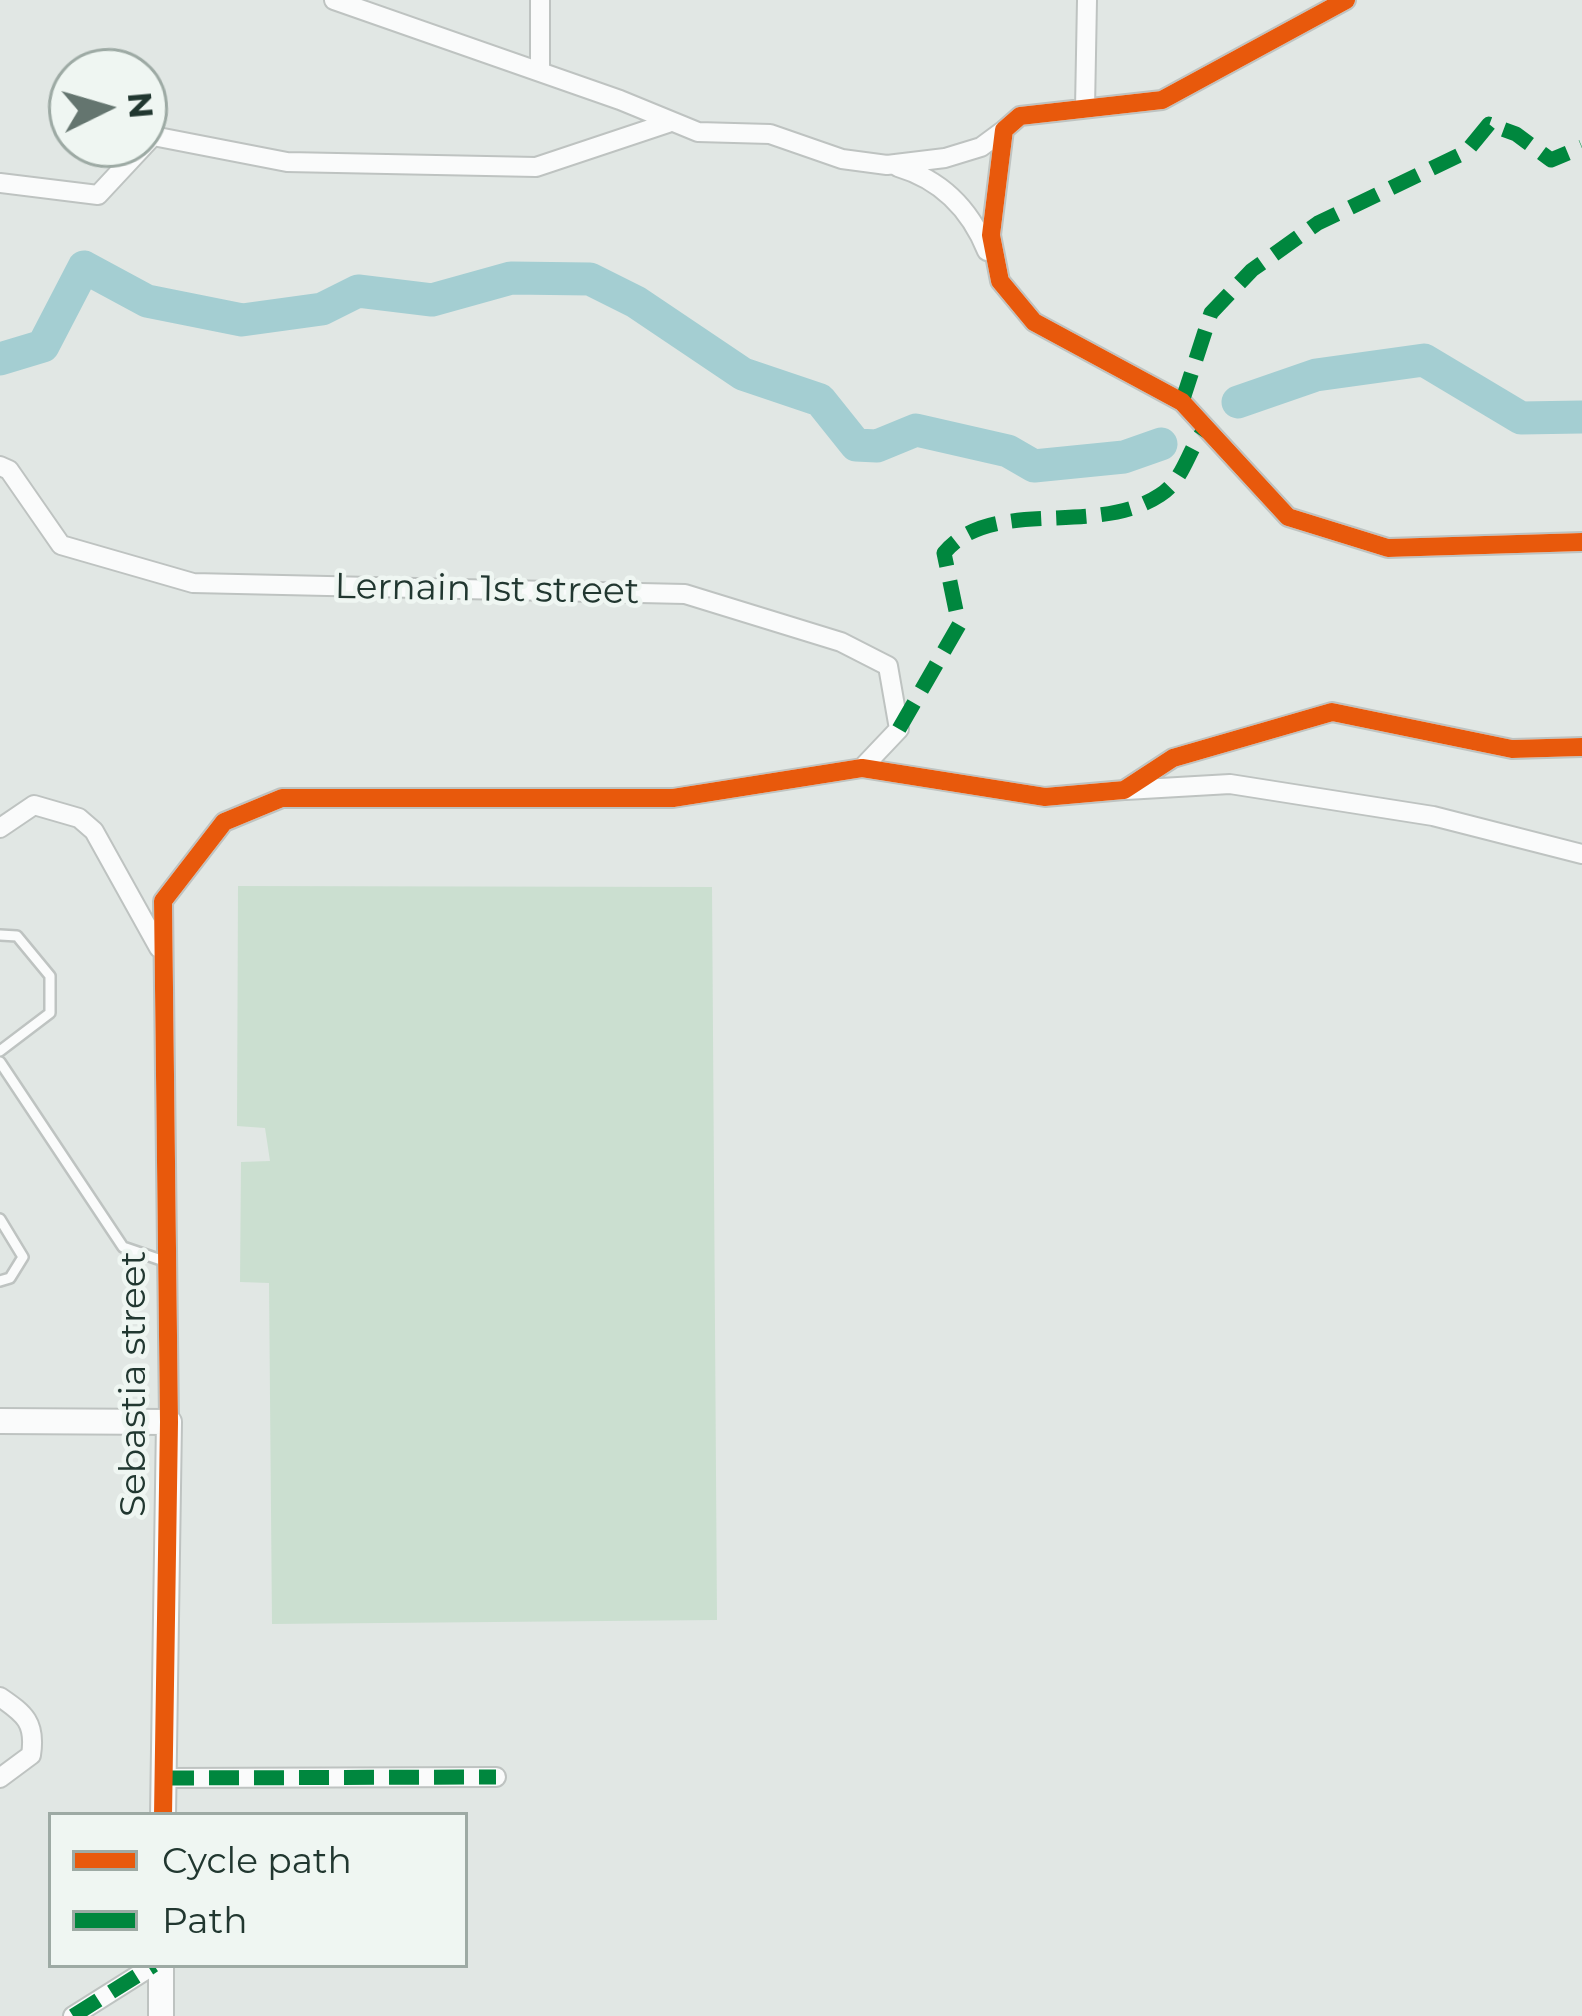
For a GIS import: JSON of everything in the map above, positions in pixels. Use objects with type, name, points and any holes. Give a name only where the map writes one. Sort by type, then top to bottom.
[{"type":"street","points":[[334,0],[541,71],[698,133],[770,134],[842,159],[919,173],[946,189],[981,236],[1000,281],[1034,322],[1182,402],[1288,517],[1388,548],[1582,542]]},
{"type":"street","points":[[540,0],[541,71]]},
{"type":"street","points":[[1084,108],[1087,0]]},
{"type":"street","points":[[887,165],[945,158],[981,146],[1020,116],[1162,100],[1346,0]]},
{"type":"street","points":[[0,183],[98,195],[153,136],[287,162],[536,167],[668,123]]},
{"type":"street","points":[[1000,281],[991,235],[1004,130]]},
{"type":"street","name":"Lernain 1st street","points":[[0,466],[9,470],[61,545],[193,584],[685,594],[841,642],[888,666],[899,729],[862,768]]},
{"type":"street","points":[[1124,790],[1173,758],[1332,712],[1513,749],[1582,747]]},
{"type":"street","name":"Sebastia street","points":[[164,1812],[169,1422],[163,902],[224,822],[282,798],[673,798],[862,768],[1046,797],[1231,784],[1433,816],[1582,854]]},
{"type":"street","points":[[0,828],[34,806],[80,818],[119,868],[161,952]]},
{"type":"street","points":[[0,1421],[169,1422]]},
{"type":"street","points":[[0,1697],[27,1716],[34,1735],[31,1755],[0,1778]]},
{"type":"street","points":[[164,1778],[496,1777]]},
{"type":"street","points":[[73,2016],[153,1968]]},
{"type":"street","points":[[158,1968],[160,2016]]},
{"type":"lane","points":[[0,935],[17,935],[50,976],[50,1013],[0,1051]]},
{"type":"lane","points":[[0,1063],[123,1247],[166,1262]]},
{"type":"lane","points":[[0,1219],[23,1257],[10,1278],[0,1281]]},
{"type":"green space","points":[[238,886],[712,887],[717,1620],[272,1624],[269,1283],[240,1282],[241,1162],[270,1161],[265,1128],[237,1126]]},
{"type":"waterway","points":[[0,359],[43,346],[84,267],[147,301],[242,320],[322,309],[358,291],[432,300],[511,278],[590,279],[636,302],[743,374],[820,400],[856,445],[877,446],[916,430],[1008,451],[1034,466],[1124,457],[1161,444]]},
{"type":"waterway","points":[[1238,402],[1316,375],[1424,360],[1521,418],[1582,417]]},
{"type":"marked path","points":[[1182,402],[1211,313],[1252,270],[1318,223],[1466,152],[1489,124],[1516,134],[1551,160],[1582,147]]},
{"type":"marked path","points":[[899,729],[959,625],[944,553],[964,536],[989,526],[1106,514],[1160,495],[1181,473],[1206,428]]},
{"type":"marked path","points":[[164,1778],[496,1777]]},
{"type":"marked path","points":[[73,2016],[149,1968]]},
{"type":"cycle path","points":[[1346,0],[1162,100],[1020,116],[1004,130],[991,235],[1000,281],[1034,322],[1182,402],[1288,517],[1388,548],[1582,542]]},
{"type":"cycle path","points":[[163,1812],[169,1422],[163,901],[224,822],[282,798],[673,798],[862,768],[1045,797],[1124,790],[1173,758],[1332,712],[1512,749],[1582,747]]}]
